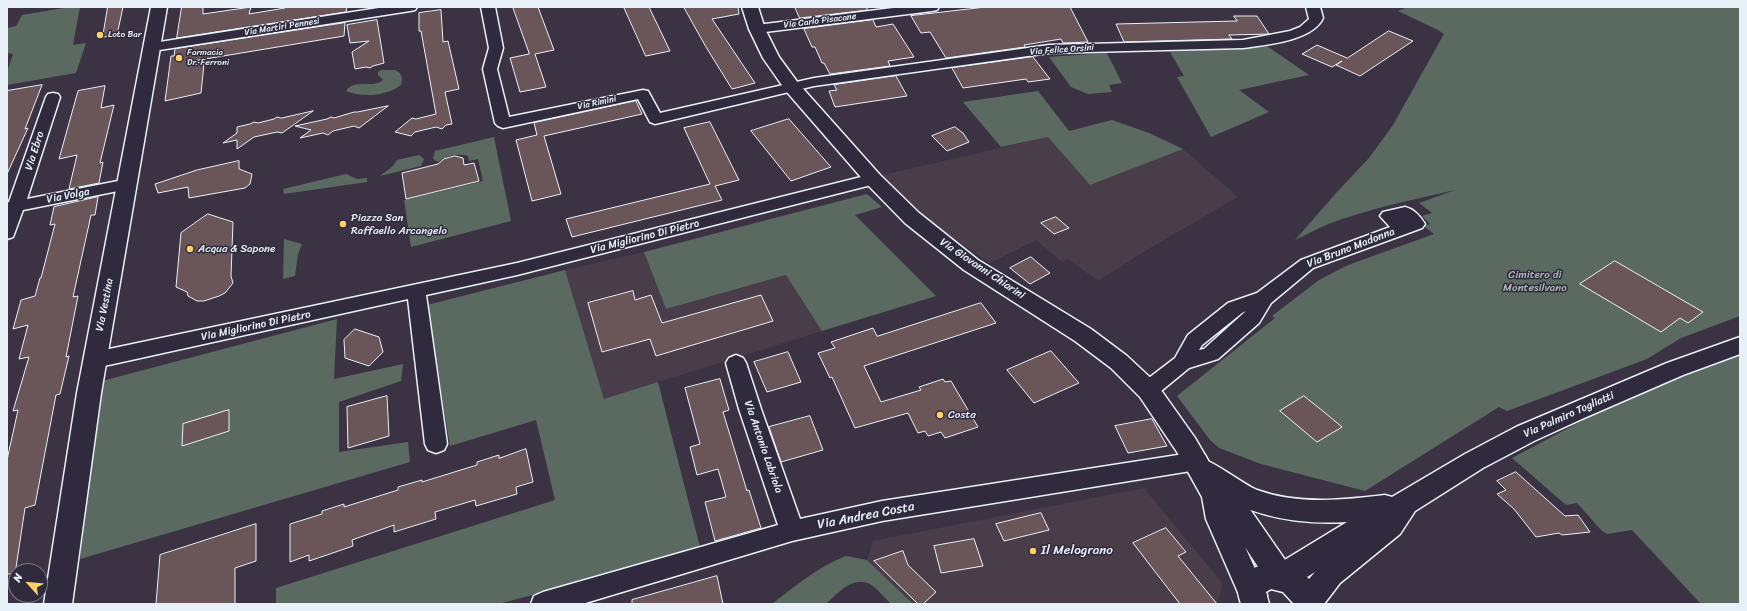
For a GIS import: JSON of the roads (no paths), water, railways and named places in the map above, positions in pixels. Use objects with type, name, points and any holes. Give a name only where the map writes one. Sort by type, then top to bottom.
[{"type":"main road","name":"Via Vestina","points":[[58,604],[89,393],[153,47],[159,7]]},
{"type":"main road","name":"Via Giovanni Chiarini","points":[[750,7],[756,29],[771,58],[792,87],[873,179],[912,218],[971,265],[1083,335],[1119,362],[1148,390],[1169,418],[1199,465],[1215,496],[1219,519],[1254,601]]},
{"type":"main road","name":"Via Palmiro Togliatti","points":[[1281,576],[1350,535],[1374,516],[1406,503],[1474,461],[1525,434],[1575,411],[1668,372],[1740,345]]},
{"type":"main road","points":[[1199,465],[1246,497],[1289,510],[1306,512],[1337,512],[1406,503]]},
{"type":"main road","name":"Via Giovanni Chiarini","points":[[1215,496],[1238,513],[1281,576]]},
{"type":"main road","name":"Via Palmiro Togliatti","points":[[1308,604],[1330,574],[1390,526],[1406,503]]},
{"type":"main road","points":[[1254,601],[1254,585],[1258,580],[1267,576],[1281,576],[1290,580],[1299,587],[1306,596],[1308,604]]},
{"type":"street","name":"Via Martiri Pennesi","points":[[153,47],[410,7]]},
{"type":"street","name":"Via Rimini","points":[[488,7],[496,48],[490,69],[504,123],[643,94],[655,119],[792,87]]},
{"type":"street","name":"Via Carlo Pisacane","points":[[756,29],[932,7]]},
{"type":"street","name":"Via Felice Orsini","points":[[792,87],[814,82],[1049,49],[1243,44],[1261,42],[1310,27],[1316,20],[1314,7]]},
{"type":"street","name":"Via Ebro","points":[[7,233],[12,207],[53,97]]},
{"type":"street","name":"Via Migliorino Di Pietro","points":[[95,360],[517,269],[873,179]]},
{"type":"street","name":"Via Volga","points":[[12,207],[128,184]]},
{"type":"street","name":"Via Bruno Madonna","points":[[1148,390],[1182,363],[1211,354],[1252,318],[1264,298],[1307,264],[1402,229]]},
{"type":"street","points":[[416,292],[436,444]]},
{"type":"street","name":"Via Antonio Labriola","points":[[736,363],[750,409],[792,531]]},
{"type":"street","name":"Via Andrea Costa","points":[[543,604],[792,531],[882,511],[1199,465]]},
{"type":"place","name":"Loto Bar","points":[[100,35]]},
{"type":"place","name":"Farmacia Dr. Ferroni","points":[[179,58]]},
{"type":"place","name":"Piazza San Raffaello Arcangelo","points":[[343,224]]},
{"type":"place","name":"Acqua & Sapone","points":[[190,249]]},
{"type":"place","name":"Costa","points":[[940,415]]},
{"type":"place","name":"Il Melograno","points":[[1033,551]]},
{"type":"park label","name":"Cimitero di Montesilvano","points":[[1535,281]]}]
